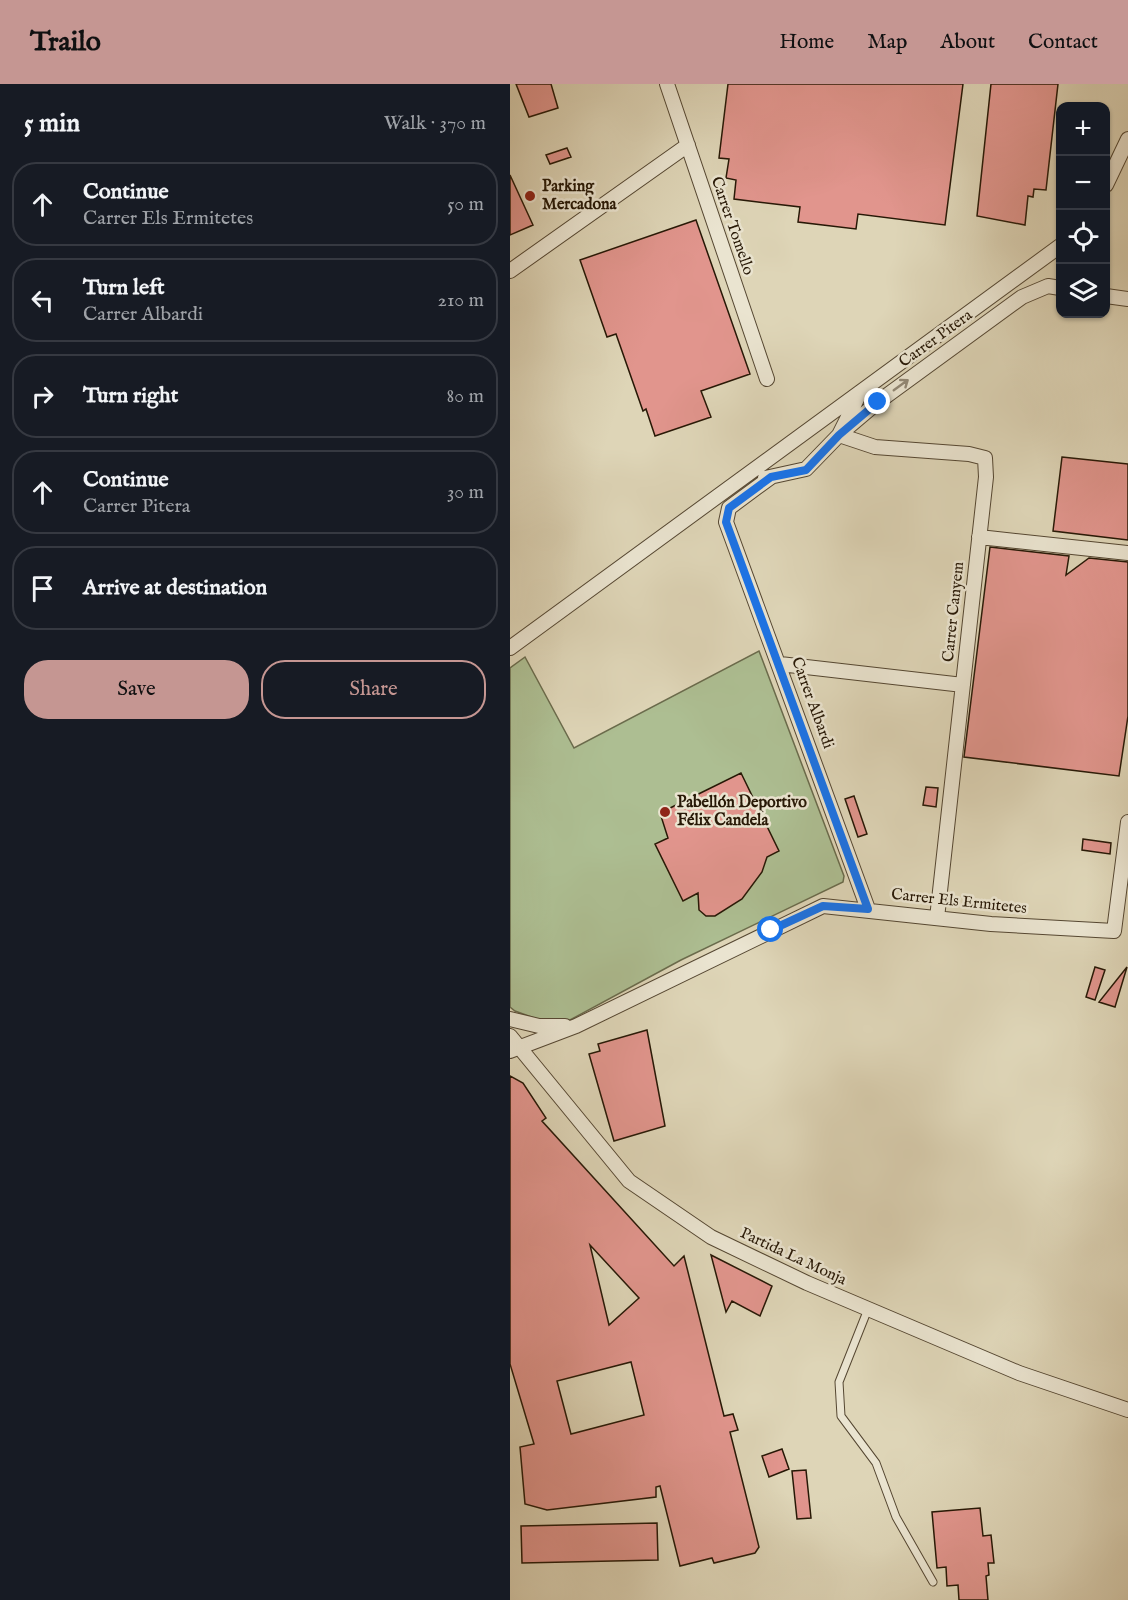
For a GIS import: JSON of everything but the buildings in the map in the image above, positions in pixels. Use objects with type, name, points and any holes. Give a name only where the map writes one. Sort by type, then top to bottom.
[{"type":"street","name":"Carrer Tomello","points":[[667,84],[767,379]]},
{"type":"street","points":[[1110,177],[1128,139]]},
{"type":"street","points":[[510,271],[688,145]]},
{"type":"street","points":[[510,648],[1056,249]]},
{"type":"street","name":"Carrer Pitera","points":[[839,435],[878,402],[1022,297],[1048,286],[1056,287]]},
{"type":"street","points":[[1110,297],[1128,299]]},
{"type":"street","points":[[733,483],[806,470],[839,435],[861,391]]},
{"type":"street","name":"Carrer Canyem","points":[[839,435],[874,447],[969,454],[985,458],[986,477],[980,537],[937,918]]},
{"type":"street","name":"Carrer Albardi","points":[[771,477],[729,508],[726,522],[868,909]]},
{"type":"street","points":[[980,537],[1128,553]]},
{"type":"street","points":[[780,664],[963,685]]},
{"type":"street","name":"Carrer Els Ermitetes","points":[[513,1045],[576,1026],[823,906],[868,909],[991,924],[1114,932],[1128,822]]},
{"type":"street","name":"Carrer Els Ermitetes","points":[[510,1019],[539,1026],[576,1026]]},
{"type":"street","name":"Partida La Monja","points":[[513,1045],[629,1181],[711,1237],[868,1309],[1020,1373],[1128,1410]]},
{"type":"lane","points":[[868,1309],[839,1383],[841,1416],[876,1463],[896,1517],[933,1582]]},
{"type":"green space","name":"Pabellón Deportivo Félix Candela","points":[[759,651],[844,876],[843,882],[681,960],[570,1020],[537,1019],[515,1011],[510,1007],[510,668],[525,657],[574,748]]},
{"type":"place","name":"Parking Mercadona","points":[[530,196]]},
{"type":"place","name":"Pabellón Deportivo Félix Candela","points":[[665,812]]},
{"type":"route","points":[[771,930],[823,906],[868,909],[726,522],[729,508],[771,477],[806,470],[839,435],[878,402]]}]
